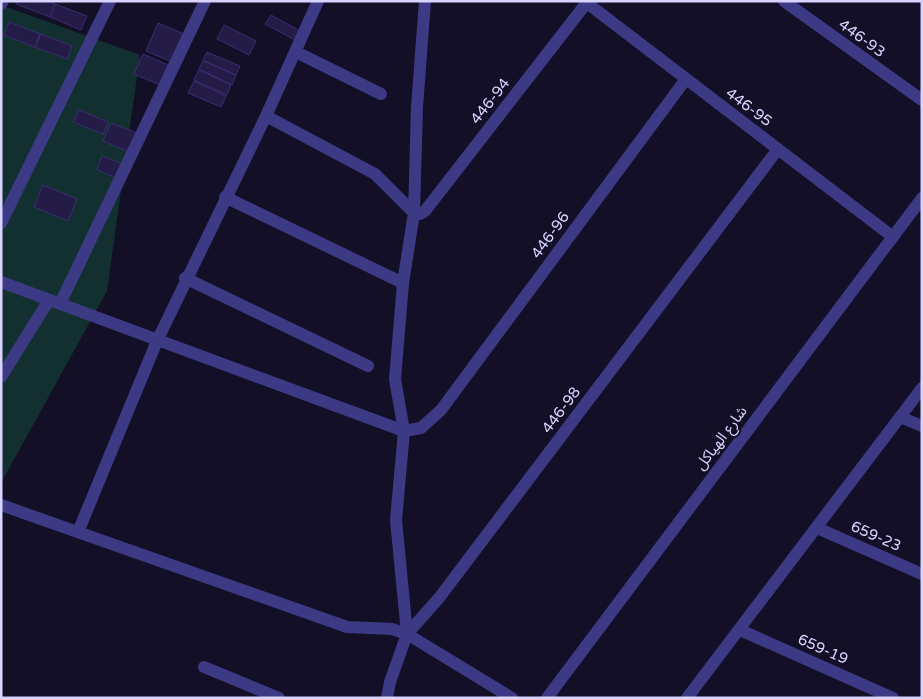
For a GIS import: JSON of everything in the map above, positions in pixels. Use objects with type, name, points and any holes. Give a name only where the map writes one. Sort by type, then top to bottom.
[{"type":"street","points":[[1,223],[110,1]]},
{"type":"street","points":[[1,377],[54,302],[205,1]]},
{"type":"street","points":[[78,532],[185,278],[266,116],[318,1]]},
{"type":"street","points":[[407,634],[396,520],[404,431],[395,379],[403,282],[414,213],[417,107],[425,1]]},
{"type":"street","name":"446-93","points":[[784,1],[922,100]]},
{"type":"street","name":"446-94","points":[[414,213],[420,214],[425,211],[587,2]]},
{"type":"street","name":"446-95","points":[[587,2],[893,236]]},
{"type":"street","points":[[296,52],[381,94]]},
{"type":"street","name":"446-96","points":[[404,431],[421,428],[441,410],[686,79]]},
{"type":"street","points":[[266,116],[375,174],[414,213]]},
{"type":"street","name":"446-98","points":[[387,698],[390,682],[407,634],[450,582],[778,149]]},
{"type":"street","points":[[225,197],[403,282]]},
{"type":"street","name":"شارع الهياكل","points":[[547,698],[922,198]]},
{"type":"street","points":[[185,278],[368,366]]},
{"type":"street","points":[[1,282],[404,431]]},
{"type":"street","points":[[688,698],[922,388]]},
{"type":"street","points":[[900,417],[922,426]]},
{"type":"street","points":[[1,505],[347,627],[372,627],[407,634],[512,698]]},
{"type":"street","name":"659-23","points":[[817,528],[922,574]]},
{"type":"street","name":"659-19","points":[[740,630],[893,698]]},
{"type":"street","points":[[204,667],[279,698]]},
{"type":"green space","points":[[1,5],[140,55],[107,291],[1,483]]},
{"type":"building","points":[[17,1],[49,1],[55,4],[50,17],[16,4]]},
{"type":"building","points":[[55,4],[87,16],[81,30],[50,17]]},
{"type":"building","points":[[271,15],[302,32],[297,41],[265,24]]},
{"type":"building","points":[[9,22],[40,34],[35,47],[4,35]]},
{"type":"building","points":[[158,23],[189,36],[177,64],[146,51]]},
{"type":"building","points":[[224,25],[256,41],[249,55],[217,39]]},
{"type":"building","points":[[41,34],[72,46],[67,59],[35,47]]},
{"type":"building","points":[[207,52],[240,66],[236,75],[203,60]]},
{"type":"building","points":[[143,54],[175,68],[167,88],[134,74]]},
{"type":"building","points":[[203,61],[236,75],[232,85],[199,69]]},
{"type":"building","points":[[199,70],[231,85],[227,95],[194,80]]},
{"type":"building","points":[[194,81],[226,96],[221,107],[188,93]]},
{"type":"building","points":[[79,110],[108,122],[103,134],[73,122]]},
{"type":"building","points":[[111,123],[142,135],[134,154],[103,141]]},
{"type":"building","points":[[102,156],[130,167],[124,181],[97,170]]},
{"type":"building","points":[[43,185],[77,199],[68,221],[34,207]]}]
